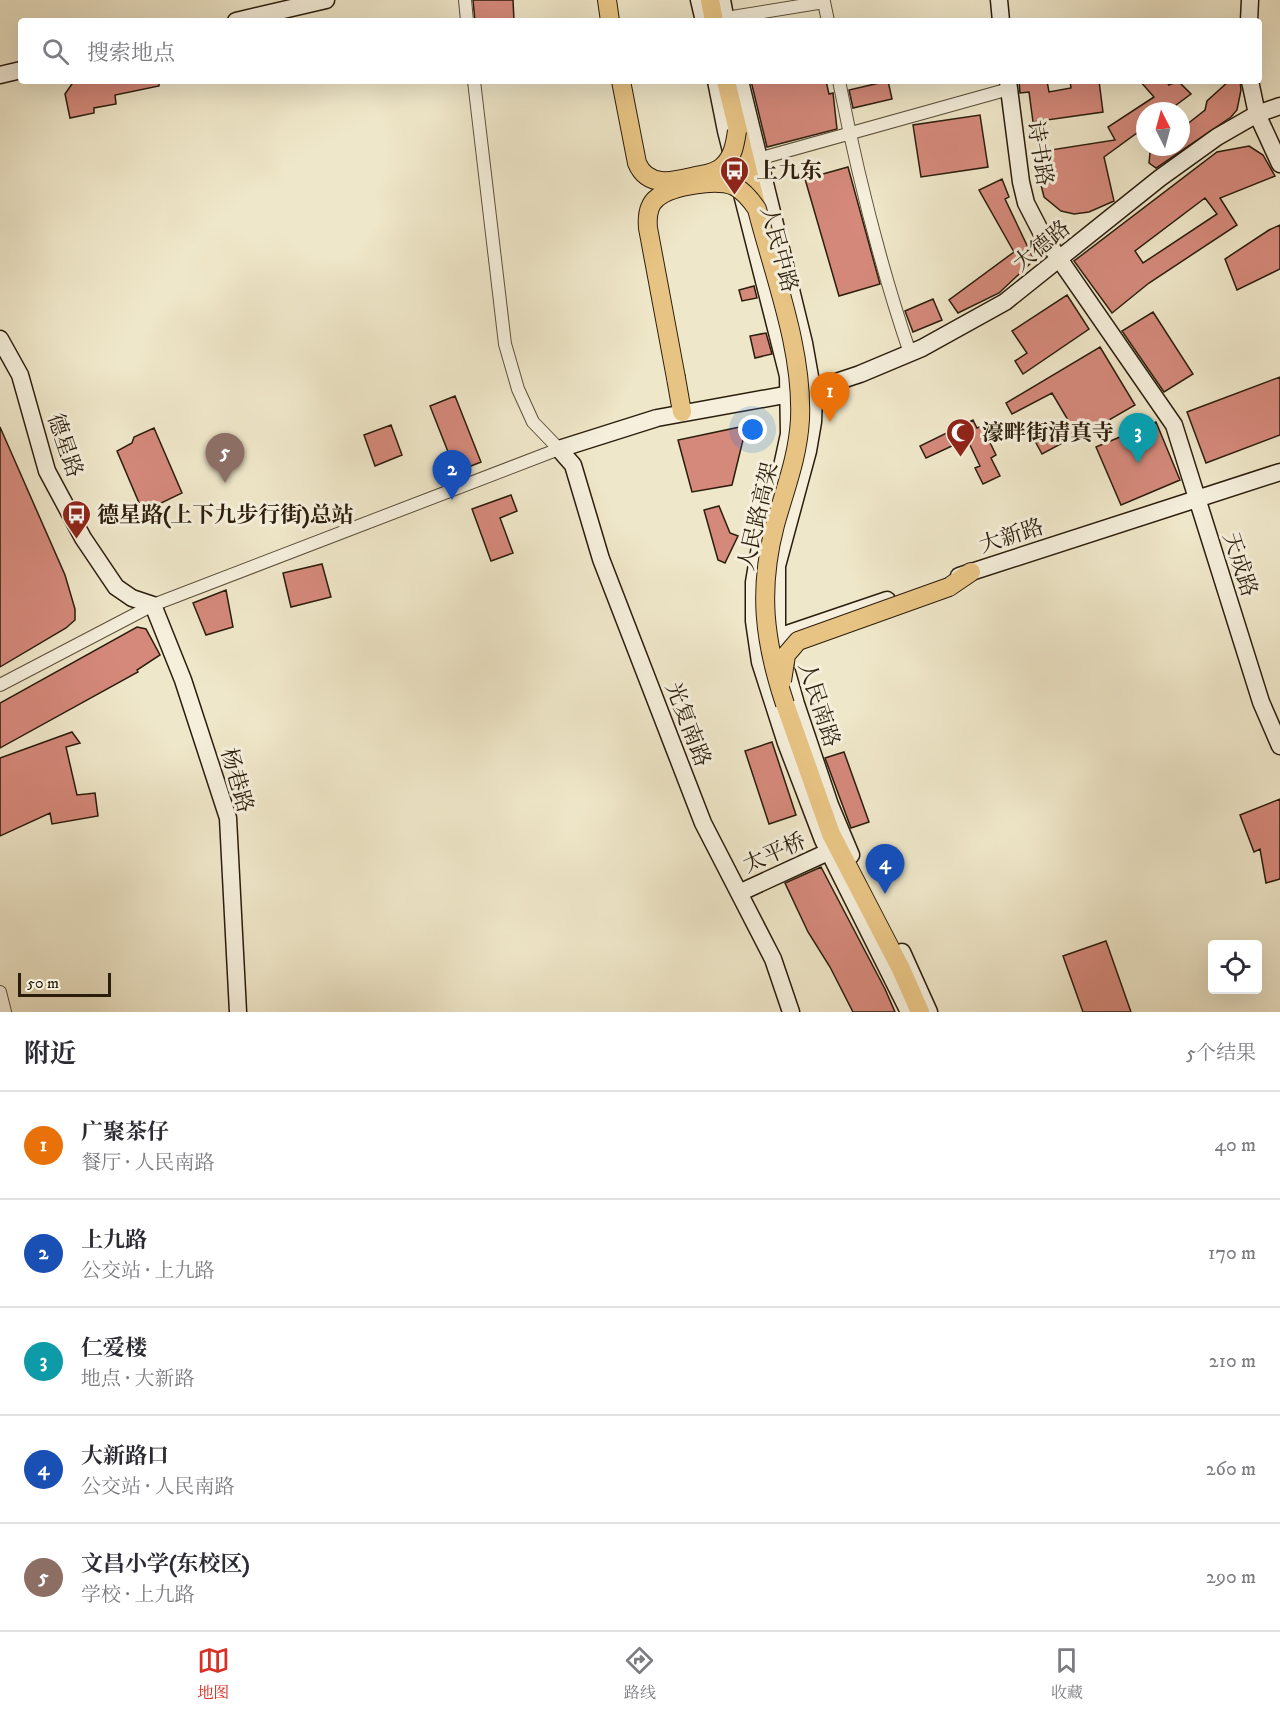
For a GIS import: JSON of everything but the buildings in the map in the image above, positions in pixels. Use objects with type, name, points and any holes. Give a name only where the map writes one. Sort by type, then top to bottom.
[{"type":"main road","points":[[607,0],[610,18]]},
{"type":"main road","points":[[710,0],[721,18]]},
{"type":"main road","points":[[622,84],[637,163],[640,169],[652,179],[671,182],[718,170],[734,150],[737,131]]},
{"type":"main road","name":"人民路高架","points":[[727,84],[800,386],[800,421],[795,461],[775,524],[765,587],[768,647],[785,704],[831,834],[920,1012]]},
{"type":"main road","points":[[682,412],[648,228],[651,205],[670,191],[718,182],[738,188],[757,209]]},
{"type":"main road","points":[[785,704],[782,664],[786,655],[798,641],[949,586],[971,572]]},
{"type":"street","points":[[249,18],[326,0]]},
{"type":"street","points":[[465,0],[467,18]]},
{"type":"street","points":[[699,0],[703,18]]},
{"type":"street","points":[[722,0],[722,18]]},
{"type":"street","points":[[999,0],[1001,18]]},
{"type":"street","points":[[1249,18],[1250,0]]},
{"type":"street","points":[[733,18],[824,2],[827,18]]},
{"type":"street","points":[[0,75],[18,71]]},
{"type":"street","points":[[0,685],[153,605],[559,448],[533,422],[518,389],[505,344],[474,84]]},
{"type":"street","name":"人民中路","points":[[717,84],[726,131],[784,356],[789,394]]},
{"type":"street","name":"人民中路","points":[[741,84],[804,343],[812,390]]},
{"type":"street","points":[[840,84],[849,134],[897,314],[910,353]]},
{"type":"street","points":[[1251,84],[1257,114],[1280,164]]},
{"type":"street","points":[[758,159],[1009,85]]},
{"type":"street","name":"诗书路","points":[[1009,85],[1026,203],[1042,234],[1140,380],[1174,425],[1196,497]]},
{"type":"street","name":"大德路","points":[[559,448],[682,412],[812,390],[860,374],[910,353],[1005,302],[1160,178],[1257,114],[1280,106]]},
{"type":"street","name":"德星路","points":[[0,339],[20,375],[47,471],[83,538],[116,587],[132,598],[153,605]]},
{"type":"street","name":"人民南路","points":[[812,390],[814,414],[808,451],[777,566],[777,637],[796,704],[838,827],[910,968],[929,1012]]},
{"type":"street","name":"人民南路","points":[[789,394],[789,434],[786,453],[762,536],[754,582],[756,643],[765,680],[786,743],[828,852],[909,1012]]},
{"type":"street","name":"光复南路","points":[[559,448],[573,465],[601,559],[703,823],[773,959],[790,1012]]},
{"type":"street","name":"大新路","points":[[756,643],[1196,497],[1280,472]]},
{"type":"street","name":"天成路","points":[[1196,497],[1261,702],[1280,746]]},
{"type":"street","name":"杨巷路","points":[[153,605],[183,680],[228,818],[238,1012]]},
{"type":"street","name":"太平桥","points":[[738,893],[828,852]]},
{"type":"street","points":[[0,992],[5,1012]]},
{"type":"place","name":"上九东","points":[[735,196]]},
{"type":"place","name":"广聚茶仔","points":[[830,422]]},
{"type":"place","name":"濠畔街清真寺","points":[[961,458]]},
{"type":"place","name":"仁爱楼","points":[[1138,463]]},
{"type":"place","name":"文昌小学(东校区)","points":[[225,483]]},
{"type":"place","name":"上九路","points":[[452,500]]},
{"type":"place","name":"德星路(上下九步行街)总站","points":[[76,540]]},
{"type":"place","name":"大新路口","points":[[885,894]]}]
